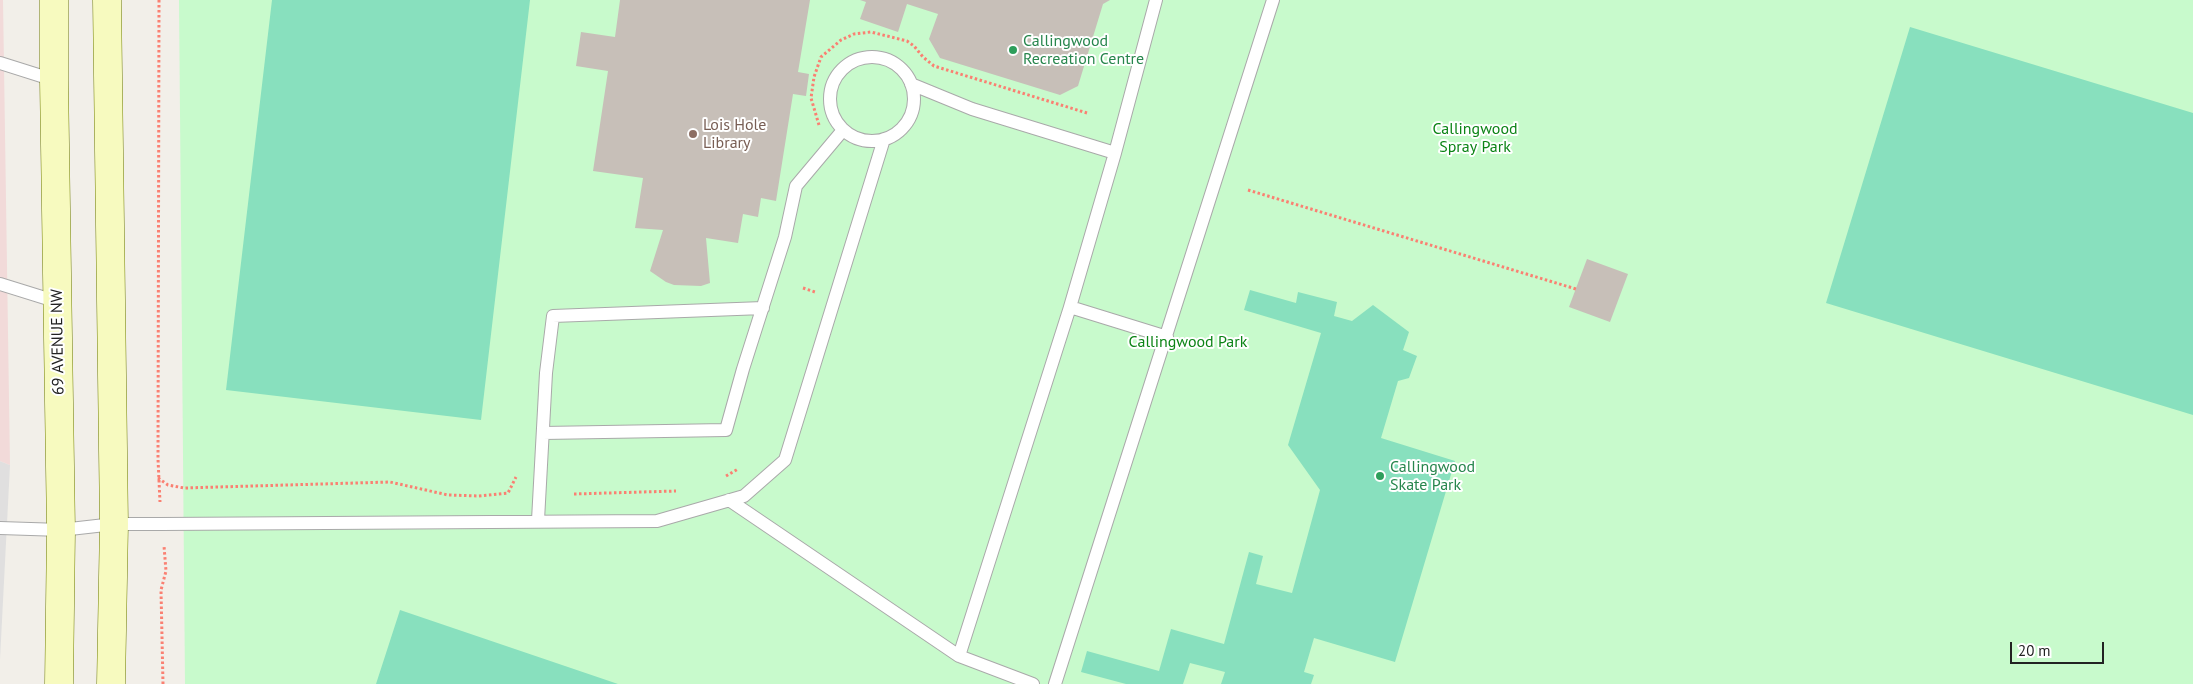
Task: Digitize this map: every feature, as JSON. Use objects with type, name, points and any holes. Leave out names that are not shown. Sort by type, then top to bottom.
[{"type":"main road","name":"69 AVENUE NW","points":[[54,0],[61,530],[59,684]]},
{"type":"main road","points":[[107,0],[114,524],[111,684]]},
{"type":"lane","points":[[959,656],[1070,307],[1115,153],[1156,0]]},
{"type":"lane","points":[[1055,684],[1274,0]]},
{"type":"lane","points":[[869,57],[882,58],[899,68],[911,84],[914,97],[910,116],[897,133],[884,140],[870,141],[855,138],[843,130],[832,112],[830,91],[835,77],[845,66],[856,60],[869,57]]},
{"type":"lane","points":[[0,62],[54,80]]},
{"type":"lane","points":[[911,84],[972,109],[1115,153]]},
{"type":"lane","points":[[543,433],[726,430],[785,237],[796,186],[843,130]]},
{"type":"lane","points":[[0,528],[61,530],[114,524],[538,520],[657,521],[744,496],[785,460],[884,140]]},
{"type":"lane","points":[[0,284],[58,302]]},
{"type":"lane","points":[[1070,307],[1167,336]]},
{"type":"lane","points":[[538,520],[546,373],[552,316],[762,308]]},
{"type":"lane","points":[[729,500],[959,656],[1033,684]]},
{"type":"path","points":[[158,0],[158,478],[168,485],[184,488],[390,482],[448,494],[478,496],[508,493],[517,474]]},
{"type":"path","points":[[1248,190],[1576,289]]},
{"type":"path","points":[[163,684],[161,590],[166,571]]},
{"type":"shaded area","points":[[0,0],[3,0],[10,465],[0,461]]},
{"type":"shaded area","points":[[0,461],[10,465],[0,659]]},
{"type":"green space","name":"Callingwood Park","points":[[179,0],[2193,0],[2193,684],[185,684]]},
{"type":"green space","points":[[272,0],[530,0],[481,420],[226,390]]},
{"type":"green space","points":[[1910,27],[2193,113],[2193,415],[1826,303]]},
{"type":"green space","name":"Callingwood Skate Park","points":[[1250,290],[1296,303],[1298,292],[1337,302],[1334,316],[1352,321],[1373,305],[1409,332],[1403,350],[1417,356],[1409,378],[1398,381],[1381,438],[1455,461],[1395,662],[1314,638],[1304,672],[1314,675],[1311,684],[1221,684],[1225,672],[1190,663],[1183,684],[1126,684],[1081,672],[1087,651],[1159,671],[1171,629],[1224,644],[1249,552],[1263,556],[1256,584],[1292,593],[1320,490],[1288,445],[1321,333],[1244,310]]},
{"type":"green space","points":[[400,610],[618,684],[376,684]]},
{"type":"building","name":"Lois Hole Library","points":[[620,0],[810,0],[798,72],[809,74],[806,96],[793,94],[776,201],[761,198],[758,217],[743,214],[738,243],[706,238],[710,283],[701,286],[674,285],[650,271],[663,230],[635,228],[643,178],[593,171],[608,71],[576,66],[581,32],[615,37]]},
{"type":"building","name":"Callingwood Recreation Centre","points":[[860,0],[1110,0],[1103,4],[1078,86],[1060,95],[940,58],[929,39],[938,14],[907,4],[898,32],[860,19],[866,2]]},
{"type":"building","points":[[1587,259],[1628,274],[1610,322],[1569,307]]},
{"type":"place","name":"Callingwood Recreation Centre","points":[[1013,50]]},
{"type":"place","name":"Lois Hole Library","points":[[693,134]]},
{"type":"place","name":"Callingwood Skate Park","points":[[1380,476]]},
{"type":"park label","name":"Callingwood Spray Park","points":[[1475,138]]}]
